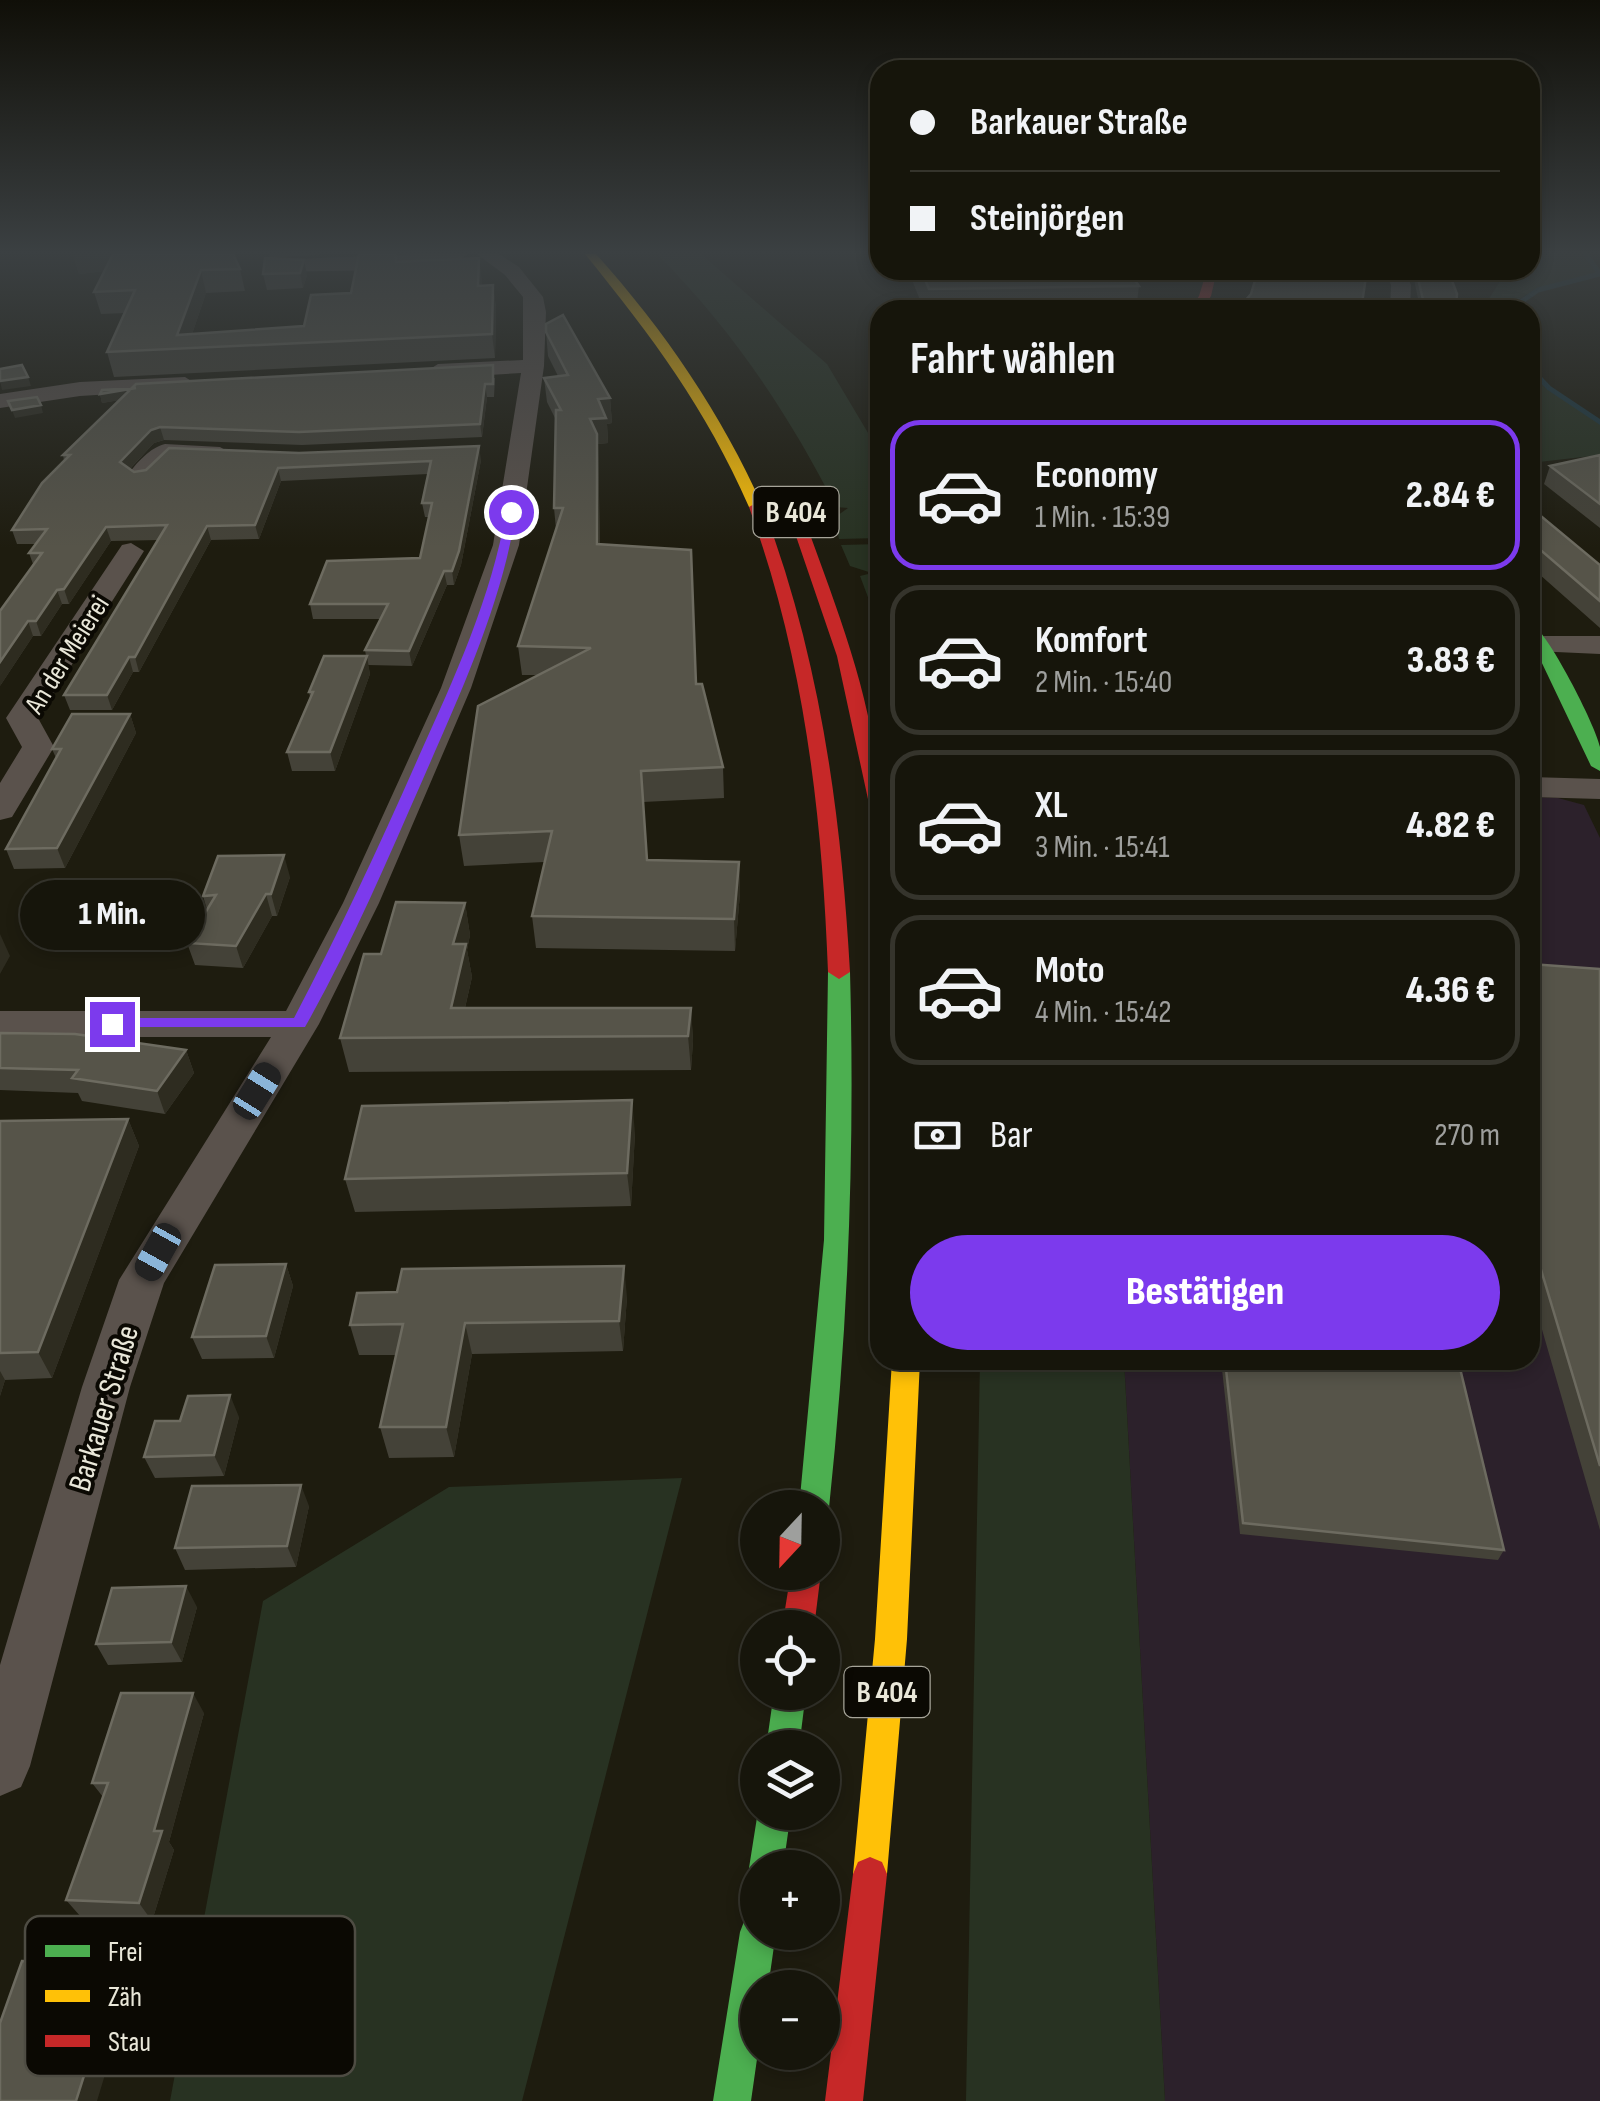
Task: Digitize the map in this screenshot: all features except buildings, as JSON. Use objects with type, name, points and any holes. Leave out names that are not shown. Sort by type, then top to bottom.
[{"type":"main road","name":"B 404","points":[[670,352],[720,431],[762,523],[784,588],[819,735],[834,868],[842,1135],[836,1298],[816,1490]]},
{"type":"main road","name":"B 404","points":[[785,485],[844,643],[870,746]]},
{"type":"main road","points":[[1540,642],[1600,766]]},
{"type":"main road","name":"B 404","points":[[844,2101],[883,1741],[901,1512],[906,1370]]},
{"type":"main road","points":[[732,2101],[755,1950]]},
{"type":"street","name":"Barkauer Straße","points":[[0,1766],[106,1387],[142,1280],[299,1024],[361,902],[456,688],[506,545],[511,447],[533,352]]},
{"type":"street","points":[[414,372],[532,366]]},
{"type":"street","points":[[0,401],[80,389],[216,382]]},
{"type":"street","points":[[140,476],[165,450],[240,456]]},
{"type":"street","name":"An der Meierei","points":[[0,810],[38,747],[22,718],[131,551]]},
{"type":"street","points":[[1540,636],[1600,645]]},
{"type":"street","points":[[1540,787],[1600,789]]},
{"type":"street","points":[[0,1024],[299,1024]]},
{"type":"shaded area","points":[[1540,797],[1584,805],[1600,838],[1600,2101],[1165,2101],[1125,1370],[1540,1370]]},
{"type":"green space","points":[[741,352],[813,352],[827,364],[870,436],[870,538],[839,539],[834,518],[848,508],[836,507]]},
{"type":"green space","points":[[1540,379],[1600,422],[1600,455],[1540,462]]},
{"type":"green space","points":[[870,544],[870,572],[850,566],[841,545]]},
{"type":"green space","points":[[870,574],[870,602],[860,576]]},
{"type":"green space","points":[[980,1370],[1125,1370],[1165,2101],[966,2101]]},
{"type":"green space","points":[[682,1478],[522,2101],[170,2101],[175,2076],[355,2076],[355,1916],[204,1916],[263,1601],[449,1487]]},
{"type":"waterway","points":[[1540,379],[1600,422]]},
{"type":"traffic: fast","points":[[1540,640],[1600,766]]},
{"type":"traffic: fast","points":[[816,1490],[837,1240],[839,972]]},
{"type":"traffic: fast","points":[[785,1730],[787,1710]]},
{"type":"traffic: fast","points":[[769,1850],[771,1830]]},
{"type":"traffic: fast","points":[[732,2101],[755,1950]]},
{"type":"traffic: slow","points":[[670,352],[723,438],[756,507]]},
{"type":"traffic: slow","points":[[870,1874],[891,1639],[905,1370]]},
{"type":"traffic: jam","points":[[792,504],[845,656],[870,768]]},
{"type":"traffic: jam","points":[[756,507],[793,619],[818,735],[832,854],[839,972]]},
{"type":"traffic: jam","points":[[801,1610],[803,1590]]},
{"type":"traffic: jam","points":[[844,2101],[870,1874]]},
{"type":"route","points":[[112,1024],[299,1024],[361,902],[456,688],[506,545],[511,512]]}]
